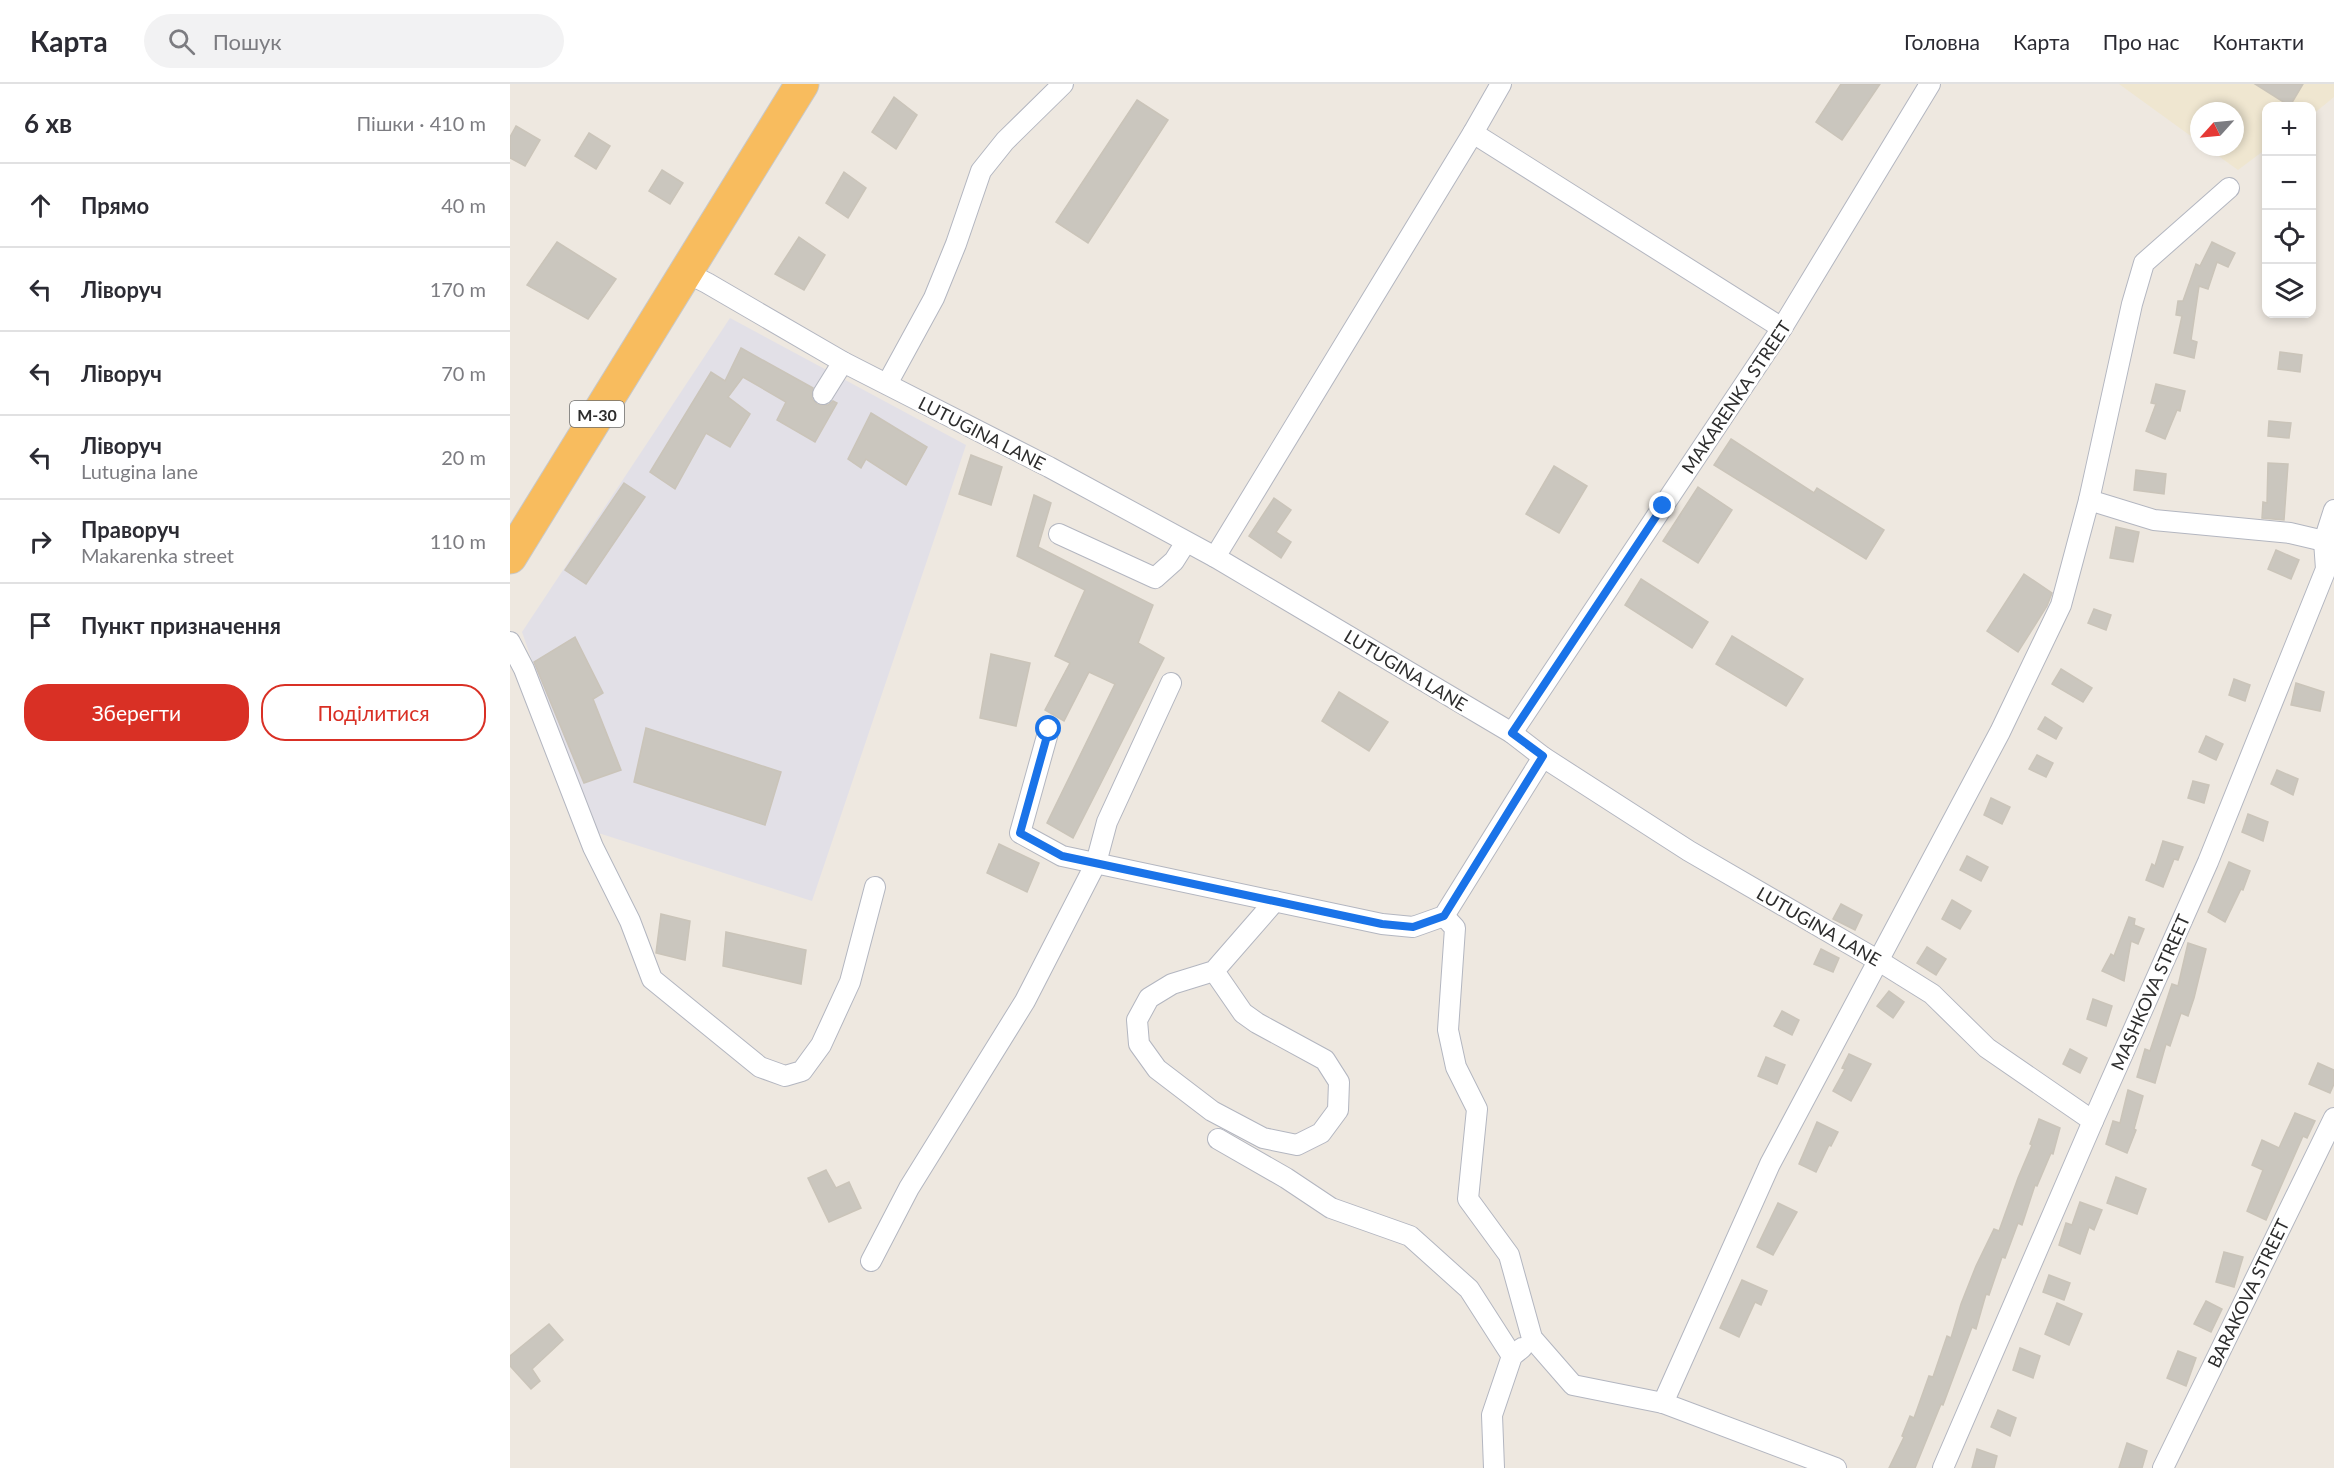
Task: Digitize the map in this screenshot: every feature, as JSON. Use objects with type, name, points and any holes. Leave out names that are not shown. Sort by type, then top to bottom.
[{"type":"highway","name":"М-30","points":[[510,557],[802,84]]},
{"type":"street","points":[[887,384],[934,298],[956,244],[981,171],[1005,141],[1064,84]]},
{"type":"street","points":[[1215,557],[1501,84]]},
{"type":"street","name":"MAKARENKA STREET","points":[[1512,733],[1782,328],[1930,84]]},
{"type":"street","points":[[1473,133],[1782,328]]},
{"type":"street","points":[[1663,1403],[1770,1164],[2000,732],[2061,605],[2089,500],[2132,304],[2144,263],[2229,188]]},
{"type":"street","name":"LUTUGINA LANE","points":[[685,272],[843,362],[1049,467],[1215,557],[1512,733],[1543,756],[1689,851],[1932,994],[1987,1048],[2093,1121]]},
{"type":"street","points":[[822,394],[843,362]]},
{"type":"street","points":[[2089,500],[2154,520],[2290,533],[2324,541]]},
{"type":"street","name":"MASHKOVA STREET","points":[[1943,1468],[2208,862],[2326,569],[2324,541],[2334,510]]},
{"type":"street","points":[[1059,534],[1155,578],[1174,561],[1186,542]]},
{"type":"street","points":[[510,642],[524,669],[593,847],[630,921],[652,979],[760,1067],[785,1076],[801,1071],[821,1045],[850,982],[875,886]]},
{"type":"street","points":[[871,1261],[909,1188],[1025,1001],[1096,863],[1107,822],[1170,683]]},
{"type":"street","points":[[1049,729],[1020,833],[1062,856],[1382,924],[1413,927],[1444,916],[1543,756]]},
{"type":"street","points":[[1214,971],[1244,1013],[1257,1023],[1325,1060],[1339,1082],[1338,1110],[1322,1133],[1297,1145],[1263,1138],[1212,1111],[1193,1097],[1157,1069],[1139,1044],[1137,1020],[1149,998],[1172,984],[1214,971],[1275,901]]},
{"type":"street","points":[[1444,916],[1455,928],[1448,1030],[1456,1066],[1477,1109],[1468,1199],[1509,1255],[1532,1338],[1574,1385],[1663,1403],[1836,1468]]},
{"type":"street","name":"BARAKOVA STREET","points":[[2163,1468],[2334,1118]]},
{"type":"street","points":[[1218,1139],[1286,1178],[1330,1208],[1410,1236],[1469,1289],[1512,1356]]},
{"type":"street","points":[[1494,1468],[1492,1415],[1512,1356],[1532,1338]]},
{"type":"shaded area","points":[[2119,84],[2334,84],[2334,97],[2316,112],[2316,102],[2262,102],[2262,152],[2238,170],[2219,156],[2244,156],[2244,102],[2190,102],[2190,135]]},
{"type":"shaded area","points":[[730,318],[966,445],[812,901],[592,831],[522,632]]},
{"type":"building","points":[[1841,84],[1880,84],[1842,140],[1816,122]]},
{"type":"building","points":[[2255,84],[2303,84],[2292,102],[2284,102]]},
{"type":"building","points":[[894,97],[917,115],[896,149],[872,132]]},
{"type":"building","points":[[1137,100],[1168,120],[1088,243],[1056,222]]},
{"type":"building","points":[[516,126],[540,140],[525,166],[510,158],[510,137]]},
{"type":"building","points":[[589,133],[610,146],[596,169],[575,156]]},
{"type":"building","points":[[662,170],[683,183],[670,204],[649,191]]},
{"type":"building","points":[[844,172],[866,188],[848,218],[826,203]]},
{"type":"building","points":[[799,237],[825,255],[804,290],[775,274]]},
{"type":"building","points":[[557,242],[616,279],[588,319],[527,285]]},
{"type":"building","points":[[2212,242],[2235,253],[2228,267],[2217,262],[2208,289],[2199,286],[2191,340],[2197,342],[2194,358],[2174,353],[2182,316],[2176,315],[2178,301],[2183,301],[2196,264],[2200,266]]},
{"type":"building","points":[[741,348],[813,388],[812,399],[817,404],[828,405],[833,401],[837,403],[815,442],[777,420],[786,402],[743,377],[728,397],[750,414],[730,447],[706,433],[675,489],[650,472],[711,372],[725,381]]},
{"type":"building","points":[[2280,352],[2302,355],[2300,372],[2278,369]]},
{"type":"building","points":[[2156,384],[2185,391],[2180,411],[2177,410],[2165,439],[2146,431],[2156,404],[2151,403]]},
{"type":"building","points":[[871,413],[927,447],[906,485],[866,459],[861,468],[848,459]]},
{"type":"building","points":[[2269,421],[2291,423],[2289,438],[2268,436]]},
{"type":"building","points":[[1731,439],[1814,493],[1817,488],[1884,530],[1866,559],[1714,465]]},
{"type":"building","points":[[971,455],[1002,467],[991,505],[959,494]]},
{"type":"building","points":[[2268,463],[2288,464],[2284,520],[2262,518],[2263,502],[2267,503]]},
{"type":"building","points":[[1554,466],[1587,486],[1559,533],[1526,514]]},
{"type":"building","points":[[2136,470],[2166,474],[2164,494],[2134,490]]},
{"type":"building","points":[[624,483],[645,497],[586,584],[565,570]]},
{"type":"building","points":[[1698,487],[1732,510],[1698,563],[1663,541]]},
{"type":"building","points":[[1034,495],[1051,503],[1038,547],[1153,605],[1138,643],[1164,658],[1073,838],[1047,823],[1115,684],[1089,672],[1064,721],[1045,710],[1070,663],[1055,656],[1085,590],[1017,556]]},
{"type":"building","points":[[1274,498],[1291,510],[1276,532],[1291,542],[1281,558],[1249,536]]},
{"type":"building","points":[[2116,527],[2139,532],[2133,562],[2110,558]]},
{"type":"building","points":[[2276,550],[2299,560],[2291,579],[2268,569]]},
{"type":"building","points":[[2024,574],[2052,593],[2047,606],[2018,652],[1987,631]]},
{"type":"building","points":[[1641,579],[1708,622],[1692,648],[1625,605]]},
{"type":"building","points":[[2094,609],[2111,615],[2106,630],[2088,623]]},
{"type":"building","points":[[1732,636],[1803,679],[1786,706],[1716,664]]},
{"type":"building","points":[[575,637],[603,693],[593,699],[621,770],[584,783],[534,662]]},
{"type":"building","points":[[991,654],[1030,663],[1016,726],[980,718]]},
{"type":"building","points":[[2061,669],[2092,688],[2083,702],[2052,684]]},
{"type":"building","points":[[2234,679],[2250,685],[2245,701],[2229,695]]},
{"type":"building","points":[[2296,683],[2324,692],[2320,711],[2291,705]]},
{"type":"building","points":[[1339,692],[1388,722],[1369,751],[1322,721]]},
{"type":"building","points":[[2045,717],[2062,728],[2056,739],[2038,729]]},
{"type":"building","points":[[646,728],[781,772],[765,825],[634,782]]},
{"type":"building","points":[[2206,736],[2223,744],[2216,760],[2199,752]]},
{"type":"building","points":[[2037,755],[2053,763],[2046,777],[2029,769]]},
{"type":"building","points":[[2277,770],[2298,779],[2293,795],[2271,784]]},
{"type":"building","points":[[2193,781],[2209,785],[2204,803],[2188,798]]},
{"type":"building","points":[[1991,798],[2010,807],[2002,824],[1984,815]]},
{"type":"building","points":[[2248,814],[2268,822],[2263,841],[2242,832]]},
{"type":"building","points":[[2163,841],[2183,847],[2178,860],[2174,859],[2163,887],[2146,880],[2152,864],[2155,866]]},
{"type":"building","points":[[999,844],[1039,863],[1027,892],[987,873]]},
{"type":"building","points":[[1967,856],[1988,867],[1981,881],[1960,870]]},
{"type":"building","points":[[2229,862],[2250,871],[2243,890],[2241,889],[2225,922],[2208,912]]},
{"type":"building","points":[[1952,900],[1971,911],[1960,929],[1942,919]]},
{"type":"building","points":[[1841,904],[1862,915],[1855,930],[1833,919]]},
{"type":"building","points":[[661,914],[690,921],[685,960],[656,953]]},
{"type":"building","points":[[2129,917],[2135,919],[2134,925],[2144,929],[2138,944],[2131,941],[2124,981],[2102,971],[2111,954],[2114,956]]},
{"type":"building","points":[[726,932],[806,950],[801,984],[723,966]]},
{"type":"building","points":[[2188,943],[2206,949],[2188,1016],[2181,1013],[2170,1046],[2166,1044],[2155,1083],[2137,1077],[2145,1049],[2150,1051],[2172,984],[2178,986]]},
{"type":"building","points":[[1927,947],[1946,959],[1936,975],[1917,963]]},
{"type":"building","points":[[1821,949],[1839,958],[1833,972],[1814,964]]},
{"type":"building","points":[[1889,991],[1904,1002],[1893,1018],[1877,1006]]},
{"type":"building","points":[[2093,999],[2112,1006],[2106,1026],[2087,1019]]},
{"type":"building","points":[[1782,1011],[1799,1020],[1792,1035],[1774,1026]]},
{"type":"building","points":[[2070,1049],[2087,1058],[2080,1073],[2063,1064]]},
{"type":"building","points":[[1849,1054],[1871,1064],[1851,1101],[1833,1091],[1845,1069],[1842,1068]]},
{"type":"building","points":[[1766,1057],[1785,1065],[1777,1084],[1758,1076]]},
{"type":"building","points":[[2318,1063],[2334,1070],[2334,1084],[2330,1093],[2309,1084]]},
{"type":"building","points":[[2128,1090],[2143,1096],[2134,1129],[2136,1130],[2127,1153],[2106,1144],[2113,1121],[2120,1123]]},
{"type":"building","points":[[2295,1113],[2315,1121],[2307,1138],[2303,1136],[2266,1220],[2247,1211],[2263,1170],[2252,1165],[2262,1140],[2279,1148]]},
{"type":"building","points":[[2039,1119],[2060,1128],[2053,1154],[2051,1153],[2037,1186],[2035,1185],[2022,1225],[2018,1223],[2005,1258],[2002,1257],[1989,1295],[1986,1294],[1976,1329],[1972,1327],[1943,1405],[1941,1404],[1915,1468],[1889,1468],[1904,1437],[1902,1436],[1910,1416],[1914,1418],[1929,1376],[1933,1377],[1947,1336],[1951,1338],[1976,1266],[1994,1229],[1999,1231],[2032,1145],[2030,1144]]},
{"type":"building","points":[[1817,1122],[1838,1132],[1816,1172],[1799,1164]]},
{"type":"building","points":[[826,1170],[836,1188],[849,1182],[861,1208],[829,1222],[808,1178]]},
{"type":"building","points":[[2116,1177],[2146,1189],[2137,1214],[2107,1203]]},
{"type":"building","points":[[2080,1202],[2102,1210],[2094,1230],[2089,1227],[2080,1254],[2059,1245],[2066,1223],[2072,1225]]},
{"type":"building","points":[[1778,1203],[1797,1212],[1773,1255],[1757,1247]]},
{"type":"building","points":[[2224,1252],[2243,1257],[2234,1287],[2216,1282]]},
{"type":"building","points":[[2049,1275],[2070,1283],[2064,1300],[2043,1292]]},
{"type":"building","points":[[1742,1280],[1767,1291],[1761,1305],[1755,1302],[1739,1337],[1720,1328]]},
{"type":"building","points":[[2206,1301],[2222,1309],[2211,1332],[2194,1324]]},
{"type":"building","points":[[2057,1303],[2082,1314],[2069,1345],[2045,1334]]},
{"type":"building","points":[[549,1324],[563,1340],[532,1369],[540,1381],[531,1389],[510,1366],[510,1356]]},
{"type":"building","points":[[2020,1348],[2040,1356],[2033,1378],[2013,1370]]},
{"type":"building","points":[[2178,1351],[2196,1358],[2186,1386],[2167,1378]]},
{"type":"building","points":[[1998,1410],[2016,1418],[2010,1436],[1991,1427]]},
{"type":"building","points":[[2127,1443],[2147,1451],[2142,1468],[2119,1468]]},
{"type":"building","points":[[1977,1449],[1997,1456],[1994,1468],[1972,1468]]},
{"type":"route","points":[[1049,729],[1020,833],[1062,856],[1382,924],[1413,927],[1444,916],[1543,756],[1512,733],[1663,506]]}]
